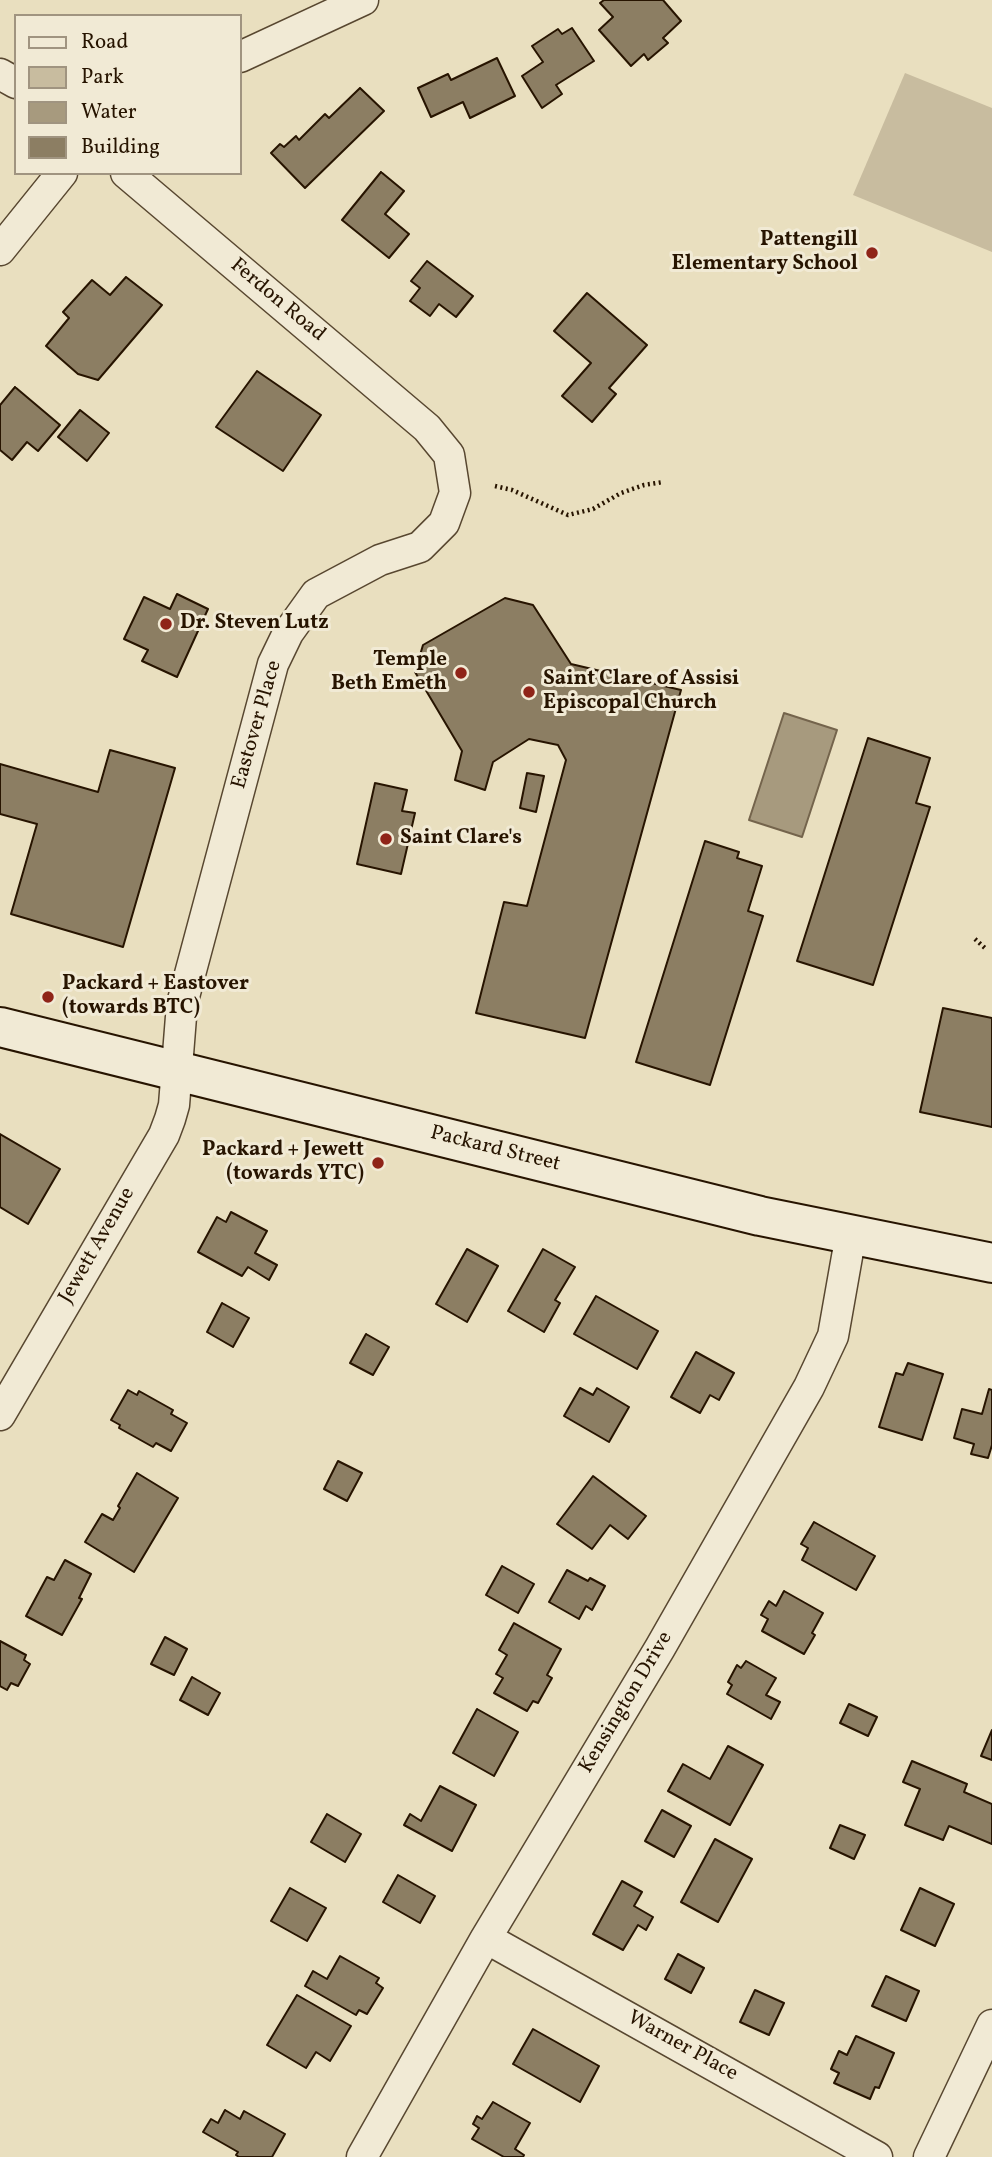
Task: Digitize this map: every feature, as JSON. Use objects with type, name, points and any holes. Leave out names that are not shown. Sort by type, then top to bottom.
[{"type":"main road","name":"Packard Street","points":[[0,1027],[760,1216],[992,1263]]},
{"type":"street","points":[[242,56],[363,0]]},
{"type":"street","points":[[0,250],[60,175]]},
{"type":"street","name":"Ferdon Road","points":[[128,175],[428,428]]},
{"type":"street","name":"Eastover Place","points":[[176,1070],[182,1004],[273,664],[288,633],[316,594],[380,560],[420,547],[444,523],[455,493],[449,455],[428,428]]},
{"type":"street","name":"Jewett Avenue","points":[[0,1415],[164,1135],[174,1105],[176,1070]]},
{"type":"street","name":"Kensington Drive","points":[[362,2157],[486,1938],[660,1648],[822,1362],[833,1336],[851,1234]]},
{"type":"street","name":"Warner Place","points":[[486,1938],[877,2157]]},
{"type":"street","points":[[929,2157],[992,2025]]},
{"type":"path","points":[[495,486],[512,490],[568,515],[593,509],[621,493],[644,485],[663,482]]},
{"type":"path","points":[[975,939],[986,949]]},
{"type":"green space","points":[[905,73],[992,108],[992,252],[853,195]]},
{"type":"water","points":[[784,713],[837,730],[802,837],[749,820]]},
{"type":"building","points":[[604,0],[663,0],[681,21],[663,38],[668,43],[648,60],[644,54],[631,66],[599,30],[613,17],[600,3]]},
{"type":"building","points":[[572,28],[594,61],[556,85],[562,94],[542,108],[522,76],[543,62],[532,46],[558,29],[562,34]]},
{"type":"building","points":[[497,58],[515,96],[470,118],[463,102],[431,117],[418,88],[448,74],[451,80]]},
{"type":"building","points":[[360,88],[384,111],[305,188],[271,153],[280,144],[284,147],[296,136],[299,140],[325,114],[329,118]]},
{"type":"building","points":[[381,172],[404,191],[385,214],[409,234],[389,258],[342,220]]},
{"type":"building","points":[[427,261],[473,296],[456,317],[439,304],[430,316],[410,301],[420,288],[411,281]]},
{"type":"building","points":[[126,277],[162,305],[98,380],[78,374],[46,346],[69,318],[63,312],[92,280],[110,295]]},
{"type":"building","points":[[587,293],[647,345],[609,388],[616,394],[592,422],[562,396],[591,363],[554,331]]},
{"type":"building","points":[[257,371],[321,415],[283,471],[216,427]]},
{"type":"building","points":[[15,387],[60,425],[38,451],[27,442],[12,460],[0,450],[0,405]]},
{"type":"building","points":[[80,410],[109,433],[87,461],[58,437]]},
{"type":"building","name":"Dr. Steven Lutz","points":[[177,594],[208,609],[177,677],[142,661],[148,650],[124,639],[144,597],[170,609]]},
{"type":"building","points":[[505,598],[533,605],[571,664],[681,690],[585,1038],[476,1013],[504,902],[527,906],[566,760],[558,745],[529,739],[493,762],[485,790],[455,780],[462,751],[415,672],[423,645]]},
{"type":"building","points":[[868,738],[930,758],[916,803],[930,807],[873,985],[797,961]]},
{"type":"building","points":[[110,750],[175,768],[123,947],[11,914],[37,824],[0,814],[0,764],[98,792]]},
{"type":"building","name":"Saint Clare's","points":[[527,773],[544,776],[536,812],[520,808]]},
{"type":"building","name":"Saint Clare's","points":[[375,783],[407,790],[402,811],[415,813],[401,874],[357,864]]},
{"type":"building","points":[[705,841],[739,852],[737,858],[762,866],[748,911],[763,916],[710,1085],[636,1062]]},
{"type":"building","points":[[943,1008],[992,1018],[992,1127],[920,1112]]},
{"type":"building","points":[[0,1134],[60,1169],[28,1224],[0,1207]]},
{"type":"building","points":[[231,1212],[267,1231],[255,1253],[277,1265],[269,1280],[248,1267],[242,1276],[198,1252],[217,1217],[226,1222]]},
{"type":"building","points":[[467,1249],[498,1266],[467,1322],[436,1304]]},
{"type":"building","points":[[543,1249],[575,1267],[555,1300],[560,1303],[544,1332],[508,1311]]},
{"type":"building","points":[[596,1296],[658,1331],[637,1369],[574,1334]]},
{"type":"building","points":[[222,1303],[249,1318],[233,1347],[207,1332]]},
{"type":"building","points":[[366,1334],[389,1347],[373,1375],[350,1363]]},
{"type":"building","points":[[696,1352],[734,1373],[719,1400],[710,1395],[700,1413],[671,1397]]},
{"type":"building","points":[[908,1363],[943,1374],[922,1440],[879,1427],[896,1373],[903,1375]]},
{"type":"building","points":[[580,1388],[593,1395],[597,1388],[629,1407],[609,1442],[564,1416]]},
{"type":"building","points":[[989,1389],[992,1390],[992,1445],[988,1458],[971,1454],[974,1444],[954,1438],[962,1409],[982,1414]]},
{"type":"building","points":[[128,1390],[137,1395],[139,1391],[173,1410],[171,1414],[187,1423],[171,1451],[156,1443],[153,1447],[119,1428],[120,1425],[111,1420]]},
{"type":"building","points":[[338,1461],[362,1473],[347,1501],[324,1489]]},
{"type":"building","points":[[137,1473],[178,1498],[134,1572],[85,1542],[102,1514],[113,1520]]},
{"type":"building","points":[[593,1476],[646,1516],[628,1539],[610,1525],[592,1549],[557,1524]]},
{"type":"building","points":[[814,1522],[875,1556],[856,1590],[802,1560],[808,1548],[801,1544]]},
{"type":"building","points":[[65,1560],[91,1574],[79,1598],[82,1599],[62,1635],[26,1616],[47,1577],[54,1580]]},
{"type":"building","points":[[502,1566],[534,1584],[518,1613],[486,1595]]},
{"type":"building","points":[[567,1570],[605,1586],[592,1610],[586,1606],[579,1619],[549,1602]]},
{"type":"building","points":[[784,1591],[823,1613],[804,1654],[762,1631],[768,1619],[761,1615],[769,1601],[776,1606]]},
{"type":"building","points":[[514,1623],[561,1649],[547,1675],[552,1678],[538,1703],[533,1701],[527,1711],[494,1693],[503,1678],[496,1674],[507,1655],[499,1650]]},
{"type":"building","points":[[165,1637],[187,1649],[174,1675],[151,1664]]},
{"type":"building","points":[[0,1641],[26,1655],[24,1660],[30,1664],[18,1686],[11,1683],[7,1690],[0,1686]]},
{"type":"building","points":[[746,1661],[776,1678],[766,1695],[780,1702],[771,1719],[727,1694],[732,1685],[728,1682],[737,1665],[741,1668]]},
{"type":"building","points":[[192,1677],[220,1693],[208,1715],[180,1700]]},
{"type":"building","points":[[849,1704],[877,1717],[868,1736],[840,1723]]},
{"type":"building","points":[[477,1709],[518,1732],[494,1776],[453,1753]]},
{"type":"building","points":[[992,1730],[992,1760],[981,1756]]},
{"type":"building","points":[[728,1746],[763,1765],[730,1825],[668,1791],[683,1764],[710,1779]]},
{"type":"building","points":[[912,1761],[967,1784],[964,1792],[992,1804],[992,1844],[949,1826],[943,1840],[905,1825],[920,1789],[903,1782]]},
{"type":"building","points":[[440,1786],[476,1805],[452,1851],[404,1825],[410,1814],[421,1821]]},
{"type":"building","points":[[662,1810],[691,1826],[674,1857],[645,1841]]},
{"type":"building","points":[[327,1814],[361,1834],[345,1862],[311,1842]]},
{"type":"building","points":[[840,1825],[865,1835],[854,1859],[830,1848]]},
{"type":"building","points":[[715,1839],[752,1859],[718,1922],[681,1902]]},
{"type":"building","points":[[398,1875],[435,1896],[420,1923],[383,1902]]},
{"type":"building","points":[[622,1881],[642,1892],[634,1906],[653,1917],[646,1930],[638,1925],[623,1950],[593,1934]]},
{"type":"building","points":[[290,1888],[326,1908],[307,1941],[271,1921]]},
{"type":"building","points":[[920,1888],[954,1904],[935,1946],[901,1930]]},
{"type":"building","points":[[678,1954],[704,1968],[691,1993],[665,1979]]},
{"type":"building","points":[[340,1956],[379,1978],[376,1983],[383,1988],[367,2014],[359,2010],[356,2015],[305,1986],[313,1971],[327,1979]]},
{"type":"building","points":[[886,1976],[919,1991],[906,2021],[872,2006]]},
{"type":"building","points":[[755,1990],[784,2003],[769,2035],[740,2022]]},
{"type":"building","points":[[297,1995],[351,2026],[330,2061],[316,2052],[306,2068],[267,2045]]},
{"type":"building","points":[[533,2029],[599,2066],[580,2102],[513,2064]]},
{"type":"building","points":[[856,2036],[894,2053],[879,2088],[875,2087],[870,2099],[834,2083],[839,2073],[831,2069],[839,2051],[847,2055]]},
{"type":"building","points":[[493,2102],[530,2123],[515,2149],[524,2155],[523,2157],[504,2157],[472,2139],[479,2128],[473,2124],[477,2116],[482,2119]]},
{"type":"building","points":[[225,2110],[240,2119],[244,2111],[285,2134],[272,2157],[239,2157],[236,2155],[238,2152],[203,2132],[211,2119],[218,2123]]},
{"type":"place","name":"Pattengill Elementary School","points":[[872,253]]},
{"type":"place","name":"Dr. Steven Lutz","points":[[166,624]]},
{"type":"place","name":"Temple Beth Emeth","points":[[461,673]]},
{"type":"place","name":"Saint Clare of Assisi Episcopal Church","points":[[529,692]]},
{"type":"place","name":"Saint Clare's","points":[[386,839]]},
{"type":"place","name":"Packard + Eastover (towards BTC)","points":[[48,997]]},
{"type":"place","name":"Packard + Jewett (towards YTC)","points":[[378,1163]]}]
